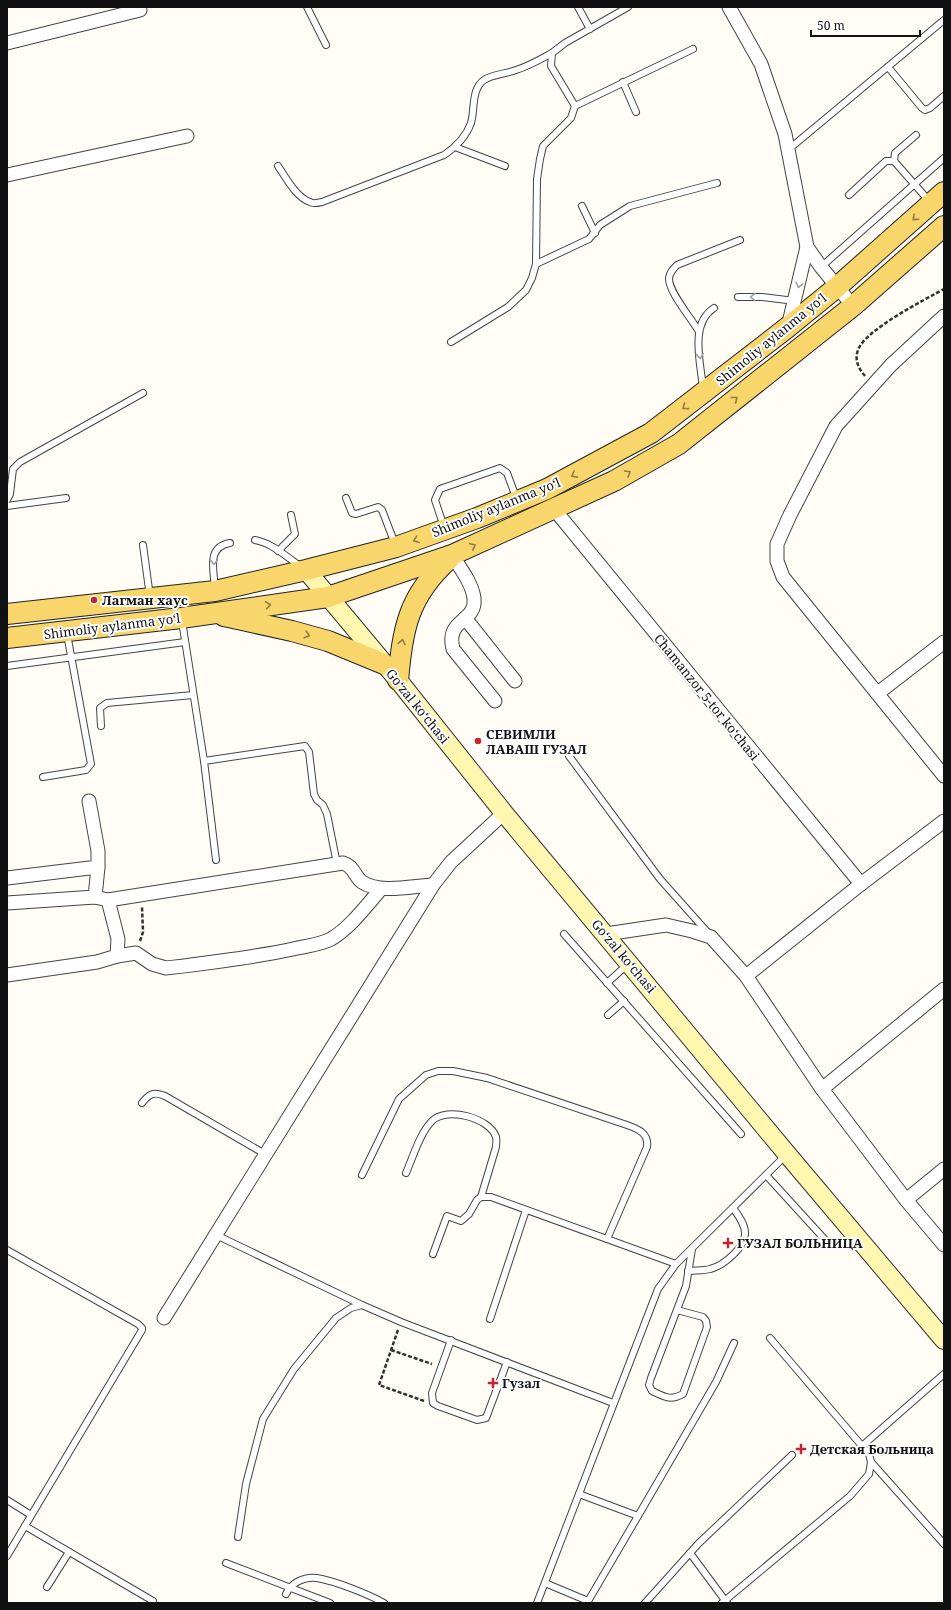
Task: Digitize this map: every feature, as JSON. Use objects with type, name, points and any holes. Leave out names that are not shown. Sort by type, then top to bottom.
[{"type":"main road","name":"Shimoliy aylanma yoʻl","points":[[7,614],[215,591],[306,570],[396,547],[547,489],[651,433],[704,393],[837,287],[938,197]]},
{"type":"main road","name":"Shimoliy aylanma yoʻl","points":[[7,638],[181,618],[328,597],[452,556],[614,481],[679,444],[853,306],[944,226]]},
{"type":"main road","points":[[398,680],[402,643],[412,606],[434,572],[452,556]]},
{"type":"main road","name":"Goʻzal koʻchasi","points":[[306,570],[398,680],[504,813],[606,934],[787,1154],[944,1340]]},
{"type":"main road","points":[[215,613],[328,641],[384,664]]},
{"type":"street","points":[[729,7],[761,64],[785,134],[807,247],[788,327]]},
{"type":"street","points":[[7,43],[140,10]]},
{"type":"street","points":[[7,175],[187,136]]},
{"type":"street","points":[[807,247],[821,267],[853,306]]},
{"type":"street","points":[[944,316],[891,365],[836,426],[790,514],[777,544],[777,561],[782,577],[878,693],[944,776]]},
{"type":"street","name":"Chamanzor 5-tor koʻchasi","points":[[554,509],[861,884]]},
{"type":"street","points":[[452,556],[471,589],[474,598],[471,614],[453,630],[451,640],[453,649],[495,701]]},
{"type":"street","points":[[465,618],[516,681]]},
{"type":"street","points":[[878,693],[944,642]]},
{"type":"street","points":[[90,801],[98,851],[101,898],[118,939],[117,956]]},
{"type":"street","points":[[164,1318],[433,885],[451,862],[504,813]]},
{"type":"street","points":[[746,976],[861,884],[944,821]]},
{"type":"street","points":[[7,903],[101,898],[140,894],[343,863],[349,865],[360,881],[369,886],[381,889],[433,885]]},
{"type":"street","points":[[7,878],[98,867]]},
{"type":"street","points":[[7,975],[97,962],[117,956],[136,953],[152,964],[166,968],[267,954],[319,943],[331,939],[341,931],[359,914],[381,889]]},
{"type":"street","points":[[606,934],[666,925],[711,937],[746,976],[822,1089],[906,1200],[944,1245]]},
{"type":"street","points":[[822,1089],[944,989]]},
{"type":"street","points":[[906,1200],[944,1169]]},
{"type":"lane","points":[[308,7],[326,45]]},
{"type":"lane","points":[[578,7],[590,29]]},
{"type":"lane","points":[[278,166],[303,198],[311,203],[322,202],[444,155],[464,138],[471,123],[475,94],[483,81],[496,75],[517,70],[552,53],[565,43],[628,7]]},
{"type":"lane","points":[[788,150],[944,20]]},
{"type":"lane","points":[[451,342],[512,302],[526,290],[532,278],[536,264],[538,179],[543,146],[571,118],[575,106],[693,49]]},
{"type":"lane","points":[[552,53],[551,66],[575,106]]},
{"type":"lane","points":[[888,67],[925,110],[930,108],[944,96]]},
{"type":"lane","points":[[623,82],[636,112]]},
{"type":"lane","points":[[916,135],[895,153],[894,161],[914,184],[938,197]]},
{"type":"lane","points":[[455,147],[505,166]]},
{"type":"lane","points":[[821,267],[944,158]]},
{"type":"lane","points":[[849,195],[886,161],[894,161]]},
{"type":"lane","points":[[536,264],[589,239],[600,225],[630,206],[717,183]]},
{"type":"lane","points":[[582,206],[594,233]]},
{"type":"lane","points":[[704,393],[698,330],[671,288],[669,280],[671,271],[677,265],[740,240]]},
{"type":"lane","points":[[738,297],[762,297],[795,302]]},
{"type":"lane","points":[[698,330],[709,311],[714,308]]},
{"type":"lane","points":[[7,500],[10,494],[9,478],[13,469],[20,462],[143,393]]},
{"type":"lane","points":[[445,529],[435,500],[440,489],[500,468],[508,474],[517,501]]},
{"type":"lane","points":[[7,506],[66,498]]},
{"type":"lane","points":[[346,498],[352,513],[356,514],[378,507],[382,510],[396,547]]},
{"type":"lane","points":[[278,551],[295,534],[291,515]]},
{"type":"lane","points":[[256,540],[264,542],[306,570]]},
{"type":"lane","points":[[215,591],[213,555],[221,544],[230,543]]},
{"type":"lane","points":[[143,545],[150,598]]},
{"type":"lane","points":[[181,618],[204,761],[216,860]]},
{"type":"lane","points":[[43,777],[86,770],[91,764],[67,631]]},
{"type":"lane","points":[[7,666],[185,642]]},
{"type":"lane","points":[[101,726],[100,708],[107,703],[193,695]]},
{"type":"lane","points":[[204,761],[305,746],[309,752],[314,794],[323,805],[327,814],[337,864]]},
{"type":"lane","points":[[569,756],[660,878],[711,937]]},
{"type":"lane","points":[[564,934],[741,1134]]},
{"type":"lane","points":[[608,983],[630,963]]},
{"type":"lane","points":[[608,1015],[624,1001]]},
{"type":"lane","points":[[362,1175],[399,1098],[413,1085],[426,1075],[438,1071],[453,1071],[487,1078],[627,1125],[640,1130],[646,1136],[648,1141],[647,1147],[607,1240]]},
{"type":"lane","points":[[142,1103],[153,1093],[158,1093],[265,1154]]},
{"type":"lane","points":[[406,1173],[418,1144],[433,1120],[441,1115],[458,1114],[478,1119],[488,1126],[496,1138],[496,1147],[481,1197],[477,1200],[469,1214],[461,1221],[447,1216],[433,1254]]},
{"type":"lane","points":[[537,1603],[658,1289],[676,1264],[787,1154]]},
{"type":"lane","points":[[766,1175],[828,1243]]},
{"type":"lane","points":[[481,1197],[491,1197],[676,1264]]},
{"type":"lane","points":[[688,1270],[711,1269],[727,1261],[741,1245],[746,1233],[743,1223],[733,1208]]},
{"type":"lane","points":[[490,1319],[526,1210]]},
{"type":"lane","points":[[215,1235],[401,1322],[613,1403]]},
{"type":"lane","points":[[677,1310],[703,1317],[706,1321],[707,1327],[683,1394],[675,1398],[667,1398],[652,1391],[649,1384],[686,1286],[692,1249]]},
{"type":"lane","points":[[7,1250],[138,1324],[142,1328],[142,1333],[7,1556]]},
{"type":"lane","points":[[238,1537],[246,1484],[263,1419],[294,1369],[336,1318],[351,1308],[362,1305]]},
{"type":"lane","points":[[770,1338],[869,1454],[871,1462],[944,1544]]},
{"type":"lane","points":[[451,1340],[432,1393],[434,1403],[438,1406],[477,1420],[486,1418],[507,1362]]},
{"type":"lane","points":[[545,1583],[588,1602],[682,1443],[716,1382],[734,1343]]},
{"type":"lane","points":[[862,1446],[944,1374]]},
{"type":"lane","points":[[644,1603],[690,1553],[792,1455]]},
{"type":"lane","points":[[690,1553],[724,1602],[850,1496],[868,1474],[871,1462]]},
{"type":"lane","points":[[579,1494],[638,1516]]},
{"type":"lane","points":[[7,1500],[31,1515]]},
{"type":"lane","points":[[25,1526],[153,1601]]},
{"type":"lane","points":[[47,1587],[69,1552]]},
{"type":"lane","points":[[226,1563],[330,1603]]},
{"type":"lane","points":[[286,1594],[289,1588],[302,1580],[316,1578],[370,1595],[384,1603]]},
{"type":"path","points":[[877,380],[866,376],[860,369],[857,360],[858,350],[864,340],[898,316],[944,289]]},
{"type":"path","points":[[136,953],[143,932],[144,916],[140,894]]},
{"type":"path","points":[[401,1322],[379,1385],[423,1401],[432,1398]]},
{"type":"path","points":[[391,1350],[441,1367]]},
{"type":"place","name":"Лагман хаус","points":[[94,600]]},
{"type":"place","name":"СЕВИМЛИ ЛАВАШ ГУЗАЛ","points":[[478,741]]},
{"type":"place","name":"ГУЗАЛ БОЛЬНИЦА","points":[[728,1243]]},
{"type":"place","name":"Гузал","points":[[493,1383]]},
{"type":"place","name":"Детская Больница","points":[[801,1449]]}]
